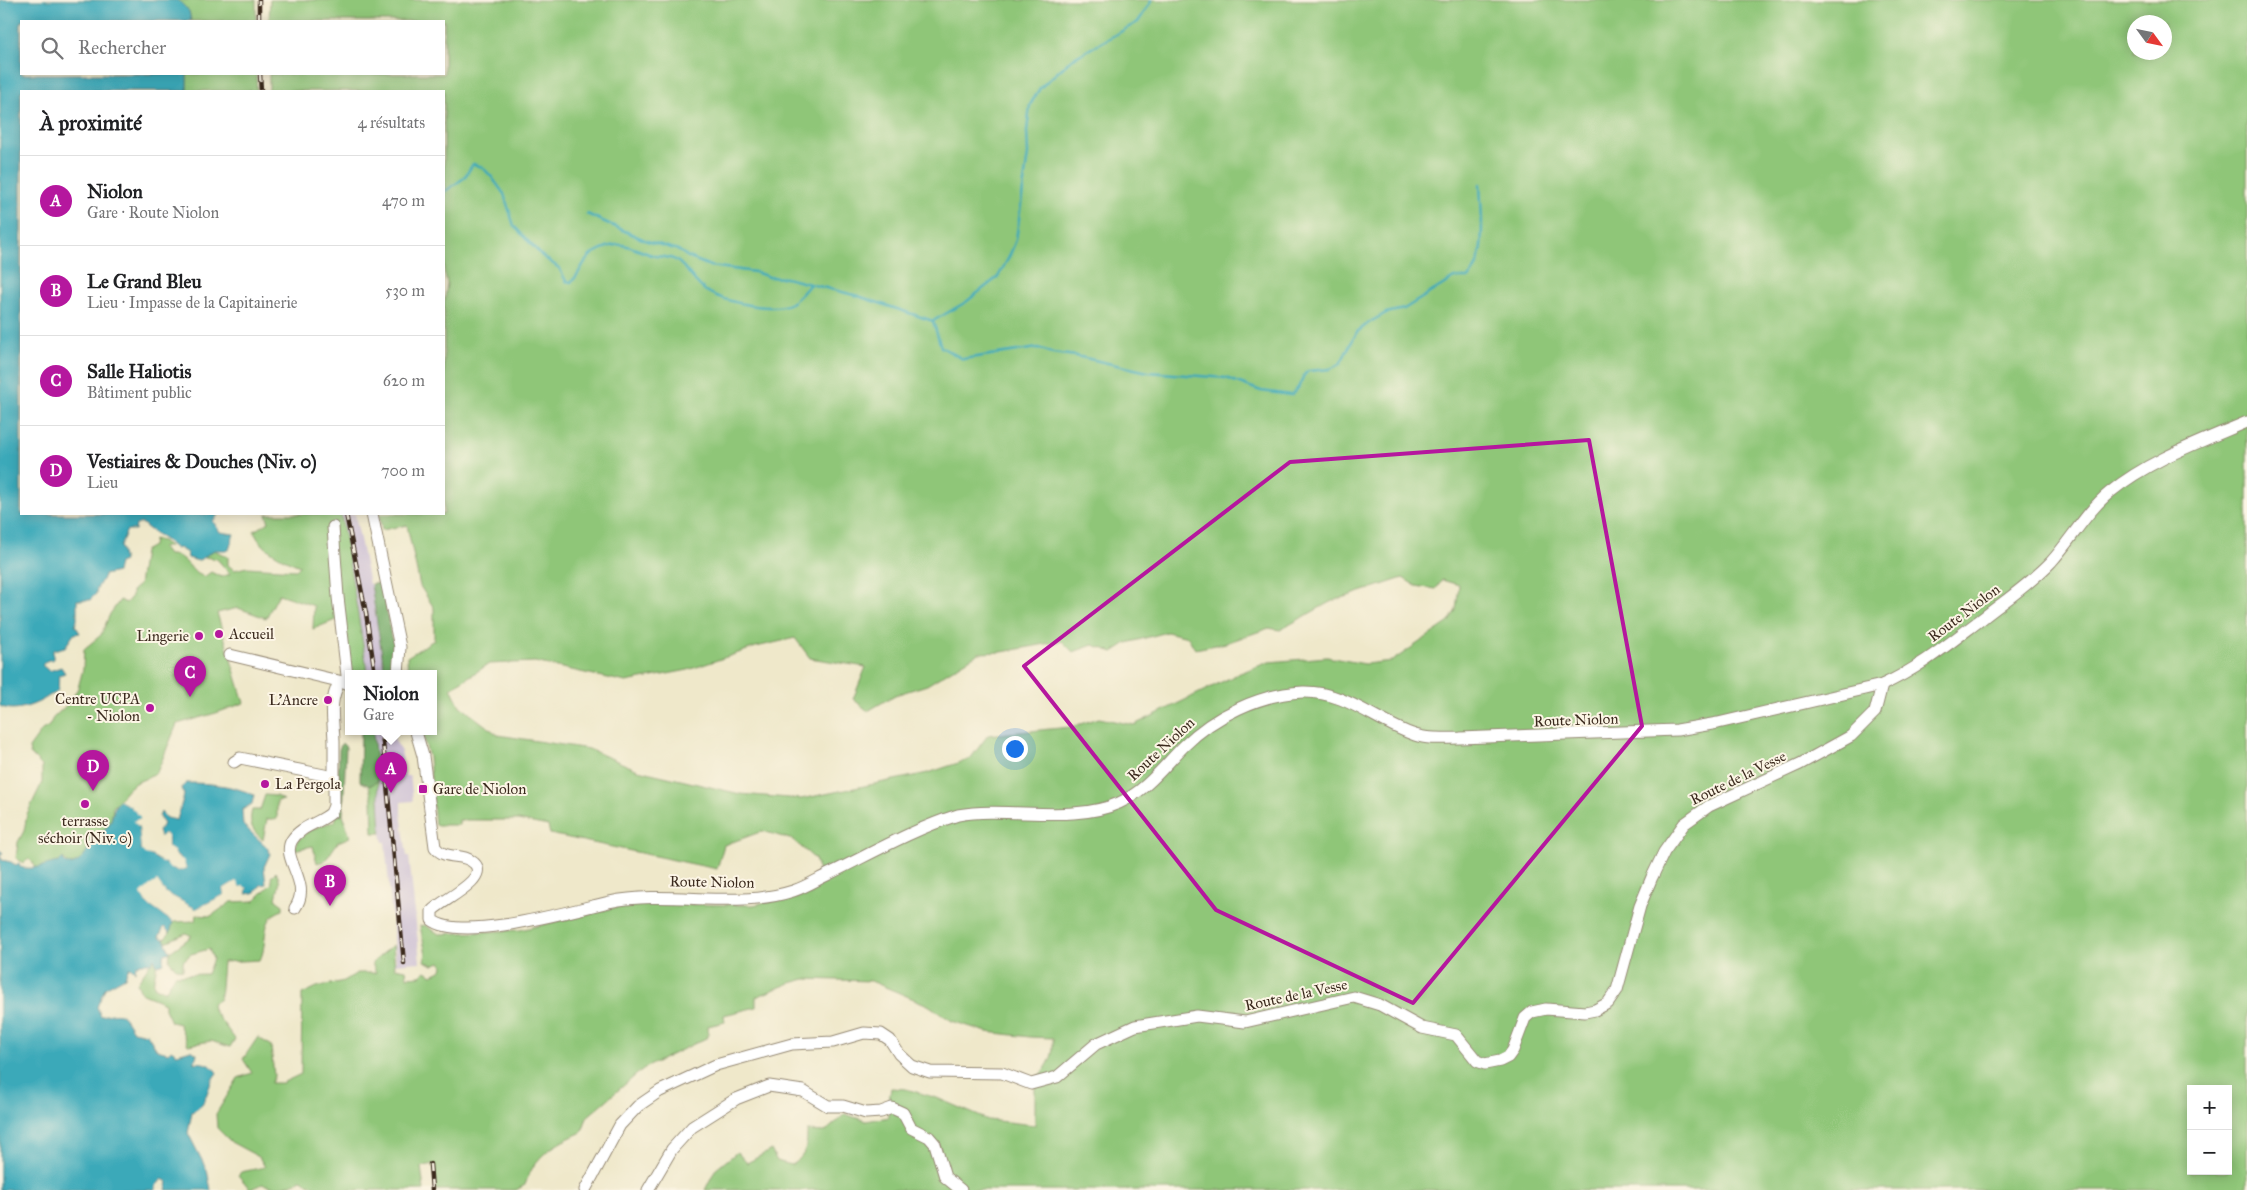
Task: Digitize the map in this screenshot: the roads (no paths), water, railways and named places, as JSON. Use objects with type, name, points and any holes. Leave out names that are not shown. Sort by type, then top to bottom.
[{"type":"street","name":"Route Niolon","points":[[417,735],[423,756],[435,847],[443,855],[470,860],[476,864],[477,869],[468,886],[434,908],[431,913],[432,920],[437,924],[448,927],[484,926],[544,919],[634,898],[668,896],[746,899],[775,896],[796,890],[914,833],[958,815],[981,812],[1077,812],[1110,807],[1146,785],[1197,734],[1219,718],[1261,701],[1287,694],[1302,692],[1329,694],[1344,699],[1414,736],[1460,738],[1626,734],[1677,730],[1718,723],[1882,684],[1898,678],[1928,659],[2042,571],[2090,512],[2116,488],[2174,454],[2247,422]]},
{"type":"street","points":[[372,515],[400,647],[398,670]]},
{"type":"street","points":[[332,527],[345,683]]},
{"type":"street","points":[[230,656],[345,683]]},
{"type":"street","points":[[296,908],[302,889],[290,848],[299,833],[332,813],[334,806],[334,741],[332,707],[334,692],[345,683]]},
{"type":"street","name":"Route de la Vesse","points":[[585,1190],[620,1125],[638,1106],[660,1091],[716,1065],[792,1044],[833,1042],[864,1033],[881,1034],[890,1040],[899,1054],[912,1066],[930,1072],[1002,1073],[1031,1084],[1057,1077],[1096,1044],[1135,1026],[1197,1016],[1245,1022],[1342,999],[1361,998],[1380,1005],[1422,1028],[1456,1035],[1477,1061],[1485,1064],[1500,1061],[1513,1050],[1525,1018],[1532,1012],[1546,1009],[1586,1012],[1595,1010],[1608,1003],[1617,990],[1640,906],[1652,877],[1664,852],[1684,824],[1709,806],[1800,764],[1852,736],[1875,712],[1882,684]]},
{"type":"street","points":[[234,762],[240,758],[334,776]]},
{"type":"street","points":[[1239,1028],[1251,1020]]},
{"type":"street","points":[[648,1190],[672,1149],[692,1127],[736,1099],[769,1086],[776,1086],[803,1091],[828,1106],[843,1106],[866,1113],[881,1112],[892,1108],[903,1113],[911,1128],[929,1137],[935,1144],[945,1177],[961,1190]]},
{"type":"water","points":[[0,0],[178,0],[189,11],[191,20],[20,20],[20,75],[187,75],[187,90],[20,90],[20,515],[218,515],[213,521],[220,532],[234,534],[229,550],[214,550],[198,561],[188,558],[187,553],[179,548],[176,549],[142,523],[136,525],[135,530],[127,530],[120,546],[124,561],[119,563],[117,572],[104,575],[96,594],[90,600],[77,600],[77,620],[75,625],[80,633],[74,634],[65,647],[53,650],[53,660],[48,660],[42,665],[49,671],[61,667],[65,673],[59,675],[57,691],[39,702],[26,707],[12,709],[0,706]]},
{"type":"water","points":[[186,783],[221,785],[254,795],[252,804],[242,810],[243,825],[267,847],[270,854],[264,867],[266,884],[261,885],[254,893],[246,894],[247,888],[240,887],[235,882],[223,889],[224,895],[196,909],[166,893],[157,882],[142,894],[146,903],[173,922],[170,933],[164,927],[159,937],[164,939],[170,952],[165,954],[164,963],[157,965],[154,958],[152,963],[140,963],[136,966],[135,971],[130,967],[125,977],[105,988],[97,1007],[101,1016],[121,1014],[133,1031],[147,1034],[157,1050],[168,1053],[171,1050],[177,1054],[191,1050],[197,1054],[194,1063],[207,1064],[217,1073],[202,1105],[192,1112],[188,1133],[207,1170],[211,1190],[166,1190],[168,1182],[162,1179],[156,1186],[156,1190],[0,1190],[0,855],[2,860],[16,865],[19,863],[20,867],[25,868],[35,868],[59,862],[63,858],[65,863],[74,864],[82,858],[108,826],[119,800],[130,806],[142,818],[134,821],[139,827],[141,850],[178,871],[186,868],[181,859],[168,847],[168,837],[164,833],[160,837],[158,831],[164,824],[159,817],[161,812],[166,818],[177,820],[184,795],[182,788]]},
{"type":"waterway","points":[[933,321],[966,302],[998,277],[1009,257],[1016,240],[1028,154],[1027,131],[1030,105],[1040,88],[1072,59],[1138,22],[1152,0]]},
{"type":"waterway","points":[[445,191],[464,178],[473,164],[482,167],[504,194],[514,226],[542,256],[559,268],[566,281],[571,282],[587,259],[594,253],[604,248],[619,245],[675,260],[706,291],[724,299],[749,305],[783,306],[794,301],[810,284]]},
{"type":"waterway","points":[[587,214],[647,241],[678,250],[688,257],[710,266],[755,272],[769,277],[786,278],[858,296],[933,321],[941,347],[963,359],[1038,348],[1053,353],[1076,356],[1148,372],[1226,378],[1261,391],[1291,395],[1298,388],[1308,371],[1330,369],[1340,364],[1357,332],[1370,322],[1386,313],[1404,309],[1454,278],[1468,278],[1474,270],[1481,247],[1480,184]]},
{"type":"railway","points":[[259,0],[259,20]]},
{"type":"railway","points":[[260,75],[261,90]]},
{"type":"railway","points":[[346,515],[366,613],[374,670]]},
{"type":"railway","points":[[382,735],[404,963]]},
{"type":"railway","points":[[430,1164],[432,1190]]},
{"type":"place","name":"Accueil","points":[[219,634]]},
{"type":"place","name":"Lingerie","points":[[199,636]]},
{"type":"place","name":"Salle Haliotis","points":[[190,697]]},
{"type":"place","name":"L’Ancre","points":[[328,700]]},
{"type":"place","name":"Centre UCPA - Niolon","points":[[150,708]]},
{"type":"place","name":"La Pergola","points":[[265,784]]},
{"type":"place","name":"Gare de Niolon","points":[[423,789]]},
{"type":"place","name":"Vestiaires & Douches (Niv. 0)","points":[[93,791]]},
{"type":"place","name":"Niolon","points":[[391,793]]},
{"type":"place","name":"terrasse séchoir (Niv. 0)","points":[[85,804]]},
{"type":"place","name":"Le Grand Bleu","points":[[330,906]]}]
